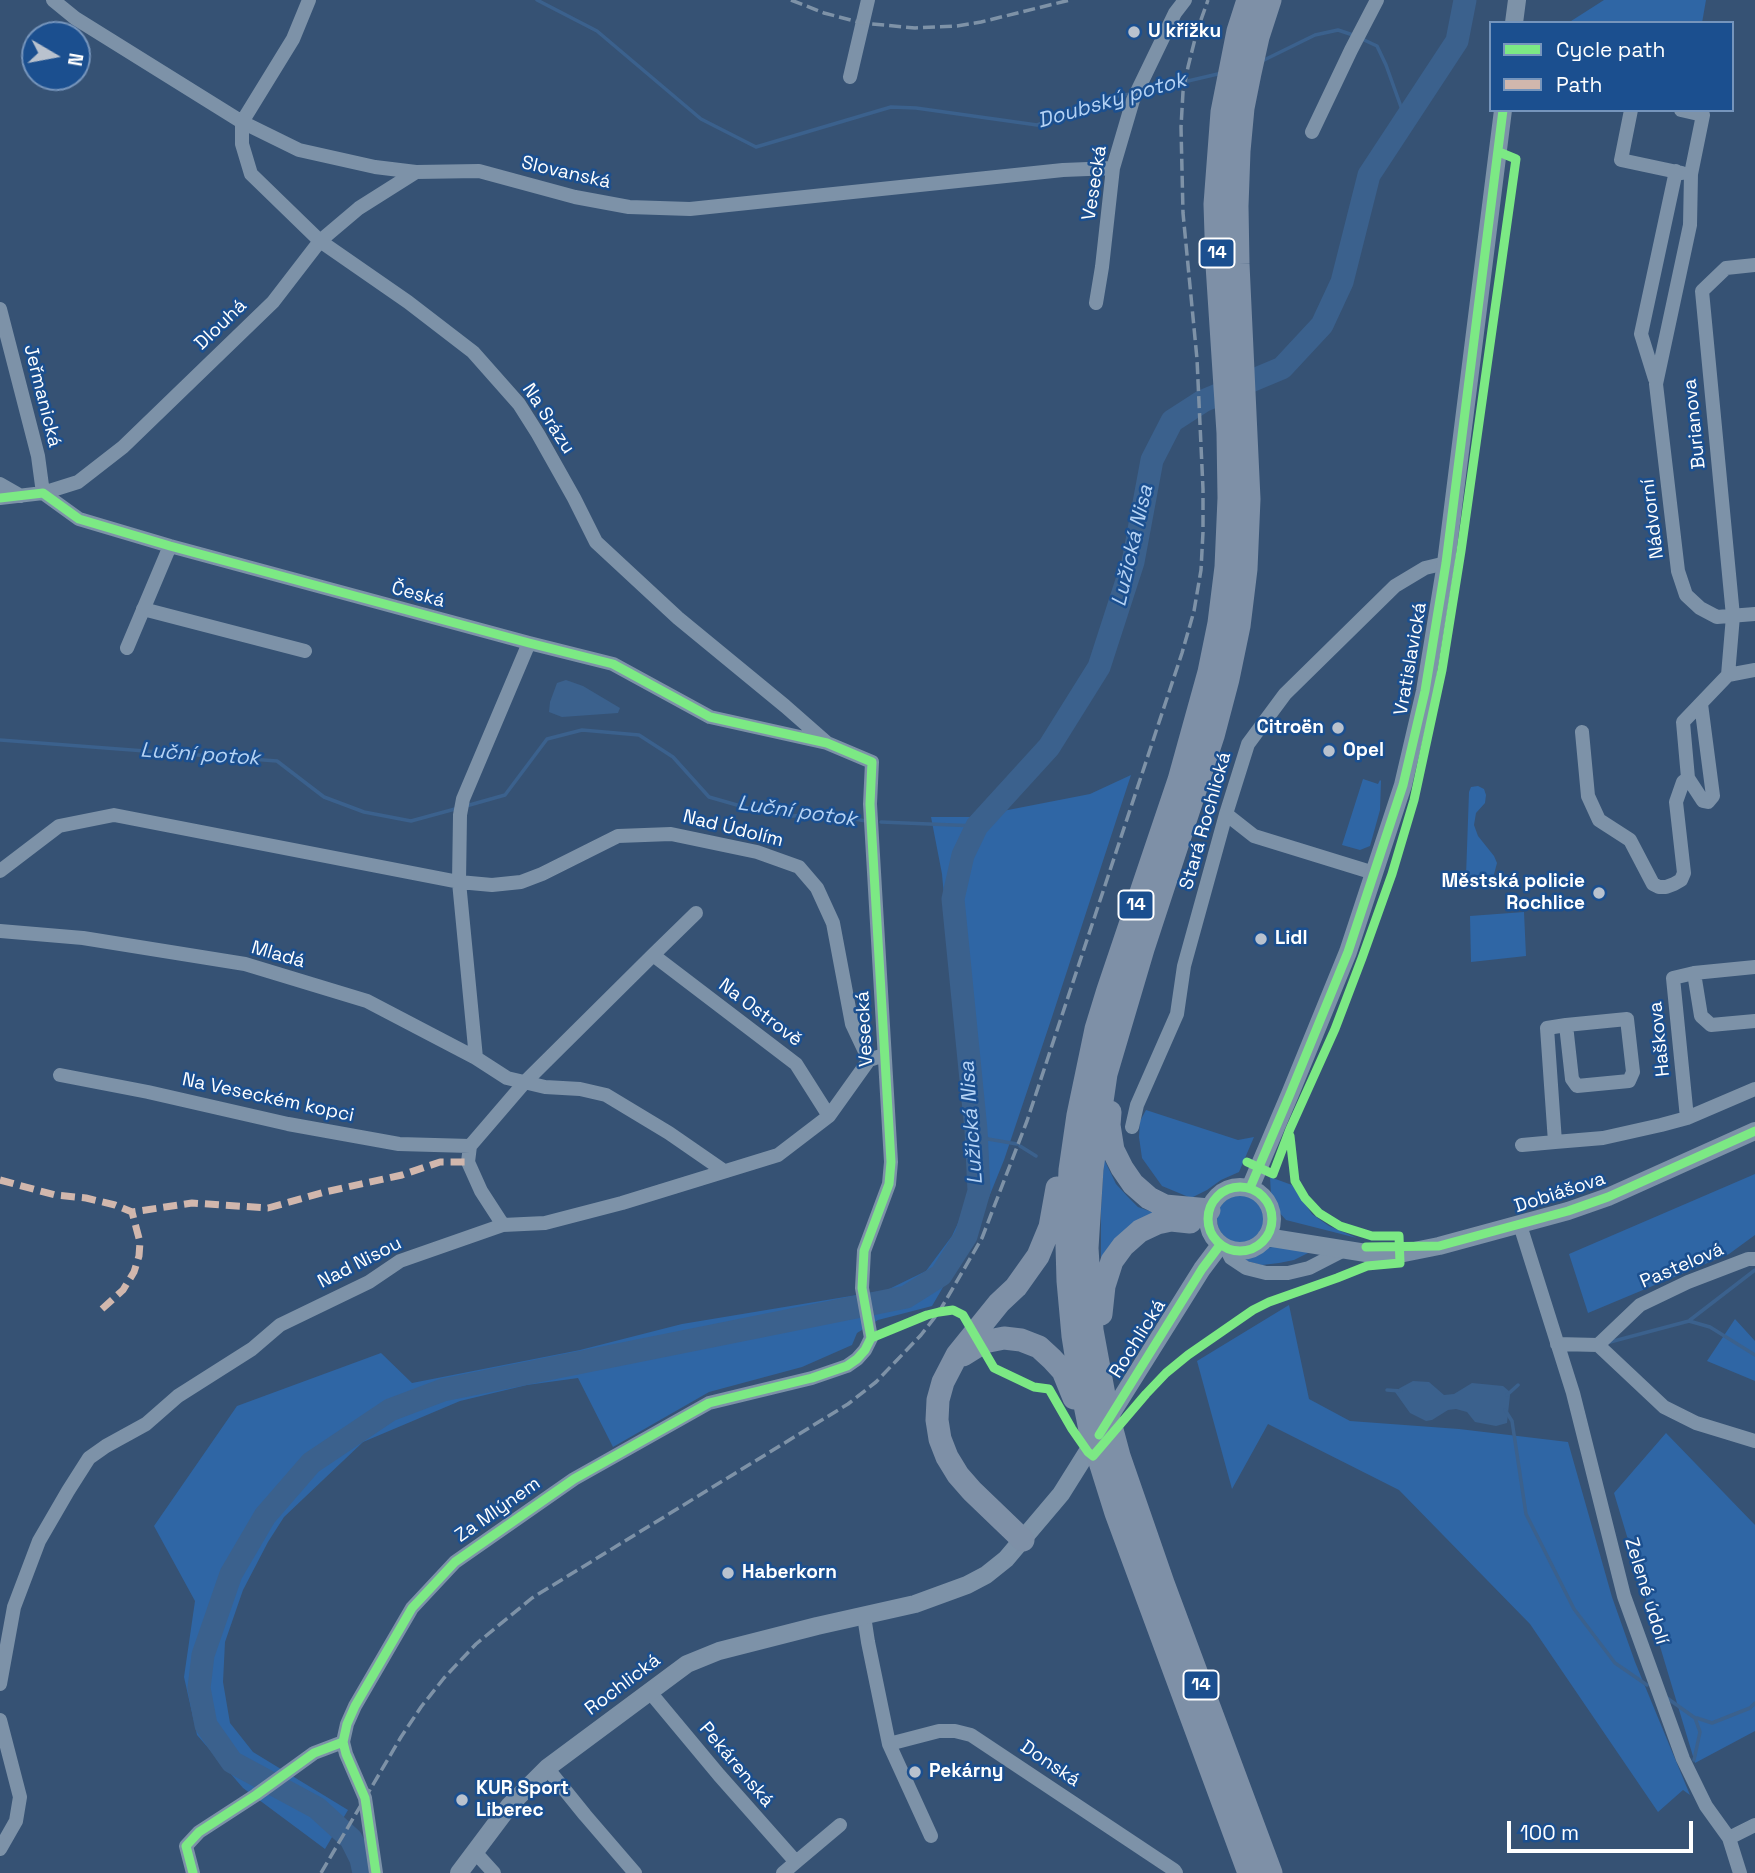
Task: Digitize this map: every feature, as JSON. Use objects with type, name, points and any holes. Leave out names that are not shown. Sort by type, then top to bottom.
[{"type":"highway","name":"14","points":[[1248,0],[1248,34]]},
{"type":"highway","name":"14","points":[[1249,1873],[1124,1506],[1092,1330],[1087,1248],[1092,1168],[1106,1074],[1143,948],[1213,736],[1239,626],[1246,569],[1248,450],[1237,206],[1222,112],[1248,34],[1270,0]]},
{"type":"highway","name":"14","points":[[1229,150],[1215,204],[1229,498],[1226,567],[1219,623],[1209,672],[1179,780],[1108,989],[1092,1050],[1070,1170],[1068,1281],[1073,1336],[1071,1375],[1090,1430],[1124,1506],[1271,1873]]},
{"type":"highway","points":[[1143,948],[1112,1098],[1109,1125],[1113,1150],[1133,1184],[1149,1198],[1164,1206],[1208,1216]]},
{"type":"highway","points":[[1023,1540],[972,1491],[947,1457],[937,1420],[939,1400],[943,1382],[957,1355],[999,1303],[1016,1287],[1038,1256],[1050,1227],[1062,1152],[1080,1075],[1092,1050]]},
{"type":"highway","points":[[1097,1359],[1104,1286],[1112,1261],[1123,1245],[1140,1231],[1157,1223],[1208,1216]]},
{"type":"highway","points":[[952,1363],[984,1342],[1004,1338],[1021,1340],[1039,1347],[1071,1375]]},
{"type":"street","name":"Slovanská","points":[[53,0],[75,18],[242,122],[299,150],[375,167],[416,172],[479,171],[575,197],[629,208],[690,209],[1063,170],[1113,168]]},
{"type":"street","points":[[242,122],[293,39],[309,0]]},
{"type":"street","points":[[849,76],[868,0]]},
{"type":"street","name":"Vesecká","points":[[1096,303],[1113,168],[1133,100],[1175,13],[1185,0]]},
{"type":"street","points":[[1312,132],[1377,0]]},
{"type":"street","points":[[1514,21],[1517,0]]},
{"type":"street","name":"Vratislavická","points":[[1250,1188],[1334,986],[1403,785],[1426,691],[1446,563],[1503,112]]},
{"type":"street","points":[[1631,112],[1621,160],[1683,173]]},
{"type":"street","name":"Nádvorní","points":[[1690,112],[1703,115],[1683,173],[1641,334],[1656,384],[1678,570],[1686,595],[1700,608],[1717,617],[1733,616]]},
{"type":"street","name":"Na Srázu","points":[[242,122],[242,144],[251,174],[320,241],[408,302],[473,352],[519,404],[556,466],[596,542],[678,618],[827,743]]},
{"type":"street","name":"Dlouhá","points":[[43,493],[78,482],[123,447],[273,302],[320,241],[359,208],[416,172]]},
{"type":"street","name":"Nádvorní","points":[[1656,384],[1690,225],[1683,173]]},
{"type":"street","name":"Burianova","points":[[1728,675],[1733,616],[1702,291],[1726,268],[1755,265]]},
{"type":"street","name":"Jeřmanická","points":[[0,309],[38,456],[43,493]]},
{"type":"street","points":[[0,484],[21,496]]},
{"type":"street","points":[[0,498],[43,493]]},
{"type":"street","name":"Česká","points":[[43,493],[79,519],[613,664],[709,718],[827,743]]},
{"type":"street","points":[[127,648],[170,545]]},
{"type":"street","name":"Stará Rochlická","points":[[1132,1128],[1137,1105],[1177,1014],[1184,966],[1248,744],[1285,694],[1395,586],[1425,568],[1446,563]]},
{"type":"street","points":[[144,609],[305,651]]},
{"type":"street","points":[[1733,616],[1755,614]]},
{"type":"street","points":[[477,1058],[459,882],[460,815],[463,799],[529,643]]},
{"type":"street","points":[[1701,704],[1713,796],[1708,802],[1703,801],[1688,778],[1683,722],[1728,675],[1755,670]]},
{"type":"street","points":[[1582,732],[1588,796],[1599,820],[1630,840],[1653,884],[1659,887],[1674,884],[1681,880],[1684,873],[1676,802],[1683,782],[1688,778]]},
{"type":"street","name":"Vesecká","points":[[827,743],[872,762],[870,804],[891,1162],[889,1184],[864,1251],[862,1288],[871,1333]]},
{"type":"street","points":[[1226,814],[1254,836],[1374,873]]},
{"type":"street","name":"Nad Údolím","points":[[0,871],[59,826],[114,815],[459,882],[492,885],[521,882],[542,874],[618,836],[671,834],[757,852],[799,867],[817,888],[833,923],[852,1024],[869,1060]]},
{"type":"street","points":[[503,1225],[481,1191],[468,1162],[470,1146],[525,1082],[696,914]]},
{"type":"street","name":"Mladá","points":[[0,931],[83,937],[244,964],[367,1001],[477,1058],[507,1078],[525,1082]]},
{"type":"street","name":"Na Ostrově","points":[[653,955],[796,1064],[829,1116]]},
{"type":"street","points":[[1755,967],[1694,973],[1701,1016],[1711,1025],[1755,1021]]},
{"type":"street","name":"Haškova","points":[[1687,1118],[1673,978],[1694,973]]},
{"type":"street","name":"Haškova","points":[[1627,1020],[1633,1072],[1629,1081],[1577,1086],[1572,1079],[1566,1024],[1627,1020]]},
{"type":"street","points":[[1555,1142],[1548,1028],[1566,1024]]},
{"type":"street","points":[[869,1060],[884,1055]]},
{"type":"street","name":"Nad Nisou","points":[[0,1684],[14,1607],[25,1574],[39,1541],[89,1458],[146,1424],[178,1396],[252,1349],[281,1325],[369,1282],[400,1261],[503,1225],[545,1223],[622,1203],[778,1155],[829,1116],[869,1060]]},
{"type":"street","name":"Na Veseckém kopci","points":[[60,1075],[288,1124],[399,1144],[470,1146]]},
{"type":"street","points":[[525,1082],[545,1087],[580,1088],[606,1095],[670,1133],[724,1171]]},
{"type":"street","points":[[1522,1145],[1603,1138],[1687,1118],[1755,1089]]},
{"type":"street","name":"Dobiášova","points":[[1269,1229],[1285,1239],[1333,1256],[1404,1253],[1439,1246],[1568,1211],[1755,1131]]},
{"type":"street","points":[[1223,1246],[1240,1251],[1247,1250],[1257,1246],[1269,1229],[1270,1210],[1265,1199],[1250,1188],[1228,1189],[1214,1200],[1208,1216],[1214,1238],[1231,1258],[1246,1268],[1266,1273],[1288,1273],[1309,1268],[1333,1256]]},
{"type":"street","name":"Zelené údolí","points":[[1520,1225],[1573,1393],[1624,1596],[1684,1759],[1706,1806],[1729,1838],[1740,1873]]},
{"type":"street","name":"Dobiášova","points":[[1269,1229],[1283,1226],[1366,1247],[1439,1246]]},
{"type":"street","name":"Rochlická","points":[[459,1873],[510,1805],[547,1768],[687,1664],[719,1651],[915,1604],[967,1585],[986,1575],[1006,1559],[1061,1494],[1202,1269],[1223,1246]]},
{"type":"street","name":"Pastelová","points":[[1598,1345],[1640,1306],[1688,1282],[1748,1259],[1755,1259]]},
{"type":"street","name":"Za Mlýnem","points":[[343,1742],[355,1706],[412,1608],[455,1562],[574,1479],[709,1403],[831,1373],[847,1366],[865,1350],[871,1333]]},
{"type":"street","points":[[1557,1344],[1598,1345],[1664,1408],[1696,1423],[1755,1441]]},
{"type":"street","points":[[864,1616],[890,1744],[931,1836]]},
{"type":"street","name":"Pekárenská","points":[[649,1691],[796,1862]]},
{"type":"street","points":[[0,1720],[20,1797],[16,1821],[0,1849]]},
{"type":"street","name":"Donská","points":[[890,1744],[939,1731],[971,1735],[1176,1873]]},
{"type":"street","points":[[193,1873],[186,1846],[199,1832],[314,1753],[343,1742],[365,1798],[376,1873]]},
{"type":"street","points":[[547,1768],[635,1873]]},
{"type":"street","points":[[783,1873],[839,1825]]},
{"type":"street","points":[[1729,1838],[1755,1825]]},
{"type":"street","points":[[474,1851],[494,1873]]},
{"type":"shaded area","points":[[1604,0],[1706,0],[1702,21],[1571,21]]},
{"type":"shaded area","points":[[566,680],[583,686],[620,708],[618,713],[562,717],[549,712],[557,683]]},
{"type":"shaded area","points":[[1131,775],[1004,1160],[974,1234],[932,1306],[878,1320],[857,1333],[852,1345],[802,1367],[709,1392],[613,1447],[578,1378],[527,1385],[460,1401],[363,1442],[284,1517],[268,1542],[243,1590],[225,1642],[223,1682],[230,1723],[253,1752],[348,1810],[325,1849],[243,1788],[197,1735],[184,1677],[195,1601],[154,1526],[237,1406],[381,1353],[412,1383],[580,1350],[682,1324],[887,1290],[926,1271],[952,1236],[971,1195],[942,874],[931,817],[972,817],[1090,794]]},
{"type":"shaded area","points":[[1363,779],[1378,784],[1381,781],[1380,810],[1370,846],[1360,850],[1342,845]]},
{"type":"shaded area","points":[[1471,787],[1484,789],[1486,795],[1485,803],[1476,813],[1474,825],[1478,836],[1497,863],[1493,878],[1479,885],[1466,876],[1469,792]]},
{"type":"shaded area","points":[[1524,912],[1526,956],[1471,962],[1470,916]]},
{"type":"shaded area","points":[[1146,1110],[1238,1140],[1254,1137],[1239,1172],[1191,1198],[1162,1186],[1142,1158],[1140,1121]]},
{"type":"shaded area","points":[[1104,1159],[1116,1184],[1128,1197],[1138,1207],[1155,1213],[1101,1265],[1101,1210]]},
{"type":"shaded area","points":[[1755,1174],[1755,1235],[1729,1254],[1588,1313],[1569,1254]]},
{"type":"shaded area","points":[[1270,1177],[1292,1185],[1312,1214],[1329,1226],[1357,1238],[1286,1220],[1278,1211],[1271,1195]]},
{"type":"shaded area","points":[[1241,1195],[1258,1202],[1265,1219],[1258,1236],[1241,1243],[1224,1236],[1217,1219],[1224,1202]]},
{"type":"shaded area","points":[[1284,1245],[1314,1250],[1294,1260],[1279,1263],[1262,1265],[1243,1260],[1257,1256],[1267,1248]]},
{"type":"shaded area","points":[[1289,1305],[1309,1399],[1350,1421],[1459,1429],[1568,1442],[1612,1597],[1635,1662],[1690,1795],[1683,1790],[1658,1812],[1530,1624],[1399,1490],[1268,1424],[1232,1489],[1197,1361]]},
{"type":"shaded area","points":[[1735,1319],[1755,1341],[1755,1381],[1707,1361]]},
{"type":"shaded area","points":[[1413,1381],[1429,1382],[1444,1395],[1454,1394],[1472,1383],[1503,1386],[1510,1395],[1507,1423],[1496,1426],[1475,1422],[1467,1412],[1456,1409],[1426,1421],[1410,1413],[1395,1392]]},
{"type":"shaded area","points":[[1666,1433],[1755,1525],[1755,1731],[1695,1763],[1614,1493]]},
{"type":"waterway","name":"Doubský potok","points":[[537,0],[597,31],[701,119],[756,147],[891,107],[1037,125],[1130,94]]},
{"type":"waterway","name":"Lužická Nisa","points":[[364,1873],[361,1859],[351,1839],[317,1808],[232,1762],[206,1725],[199,1688],[203,1655],[231,1574],[265,1516],[311,1463],[390,1410],[443,1390],[906,1297],[941,1275],[966,1236],[979,1191],[976,1130],[953,899],[963,855],[977,826],[1049,747],[1099,667],[1133,562],[1152,460],[1172,421],[1203,401],[1282,368],[1322,325],[1342,282],[1369,175],[1457,41],[1465,0]]},
{"type":"waterway","name":"Doubský potok","points":[[1260,62],[1315,35],[1338,30],[1353,35]]},
{"type":"waterway","name":"Doubský potok","points":[[1362,39],[1377,46],[1405,118]]},
{"type":"waterway","name":"Doubský potok","points":[[1141,92],[1222,73]]},
{"type":"waterway","name":"Luční potok","points":[[466,806],[505,795],[547,739],[582,730],[639,735],[673,757],[709,797],[758,811],[793,816],[820,813],[866,821]]},
{"type":"waterway","name":"Luční potok","points":[[0,740],[277,761],[324,797],[364,812],[411,821],[455,809]]},
{"type":"waterway","name":"Luční potok","points":[[881,822],[977,826]]},
{"type":"waterway","points":[[976,1130],[988,1139],[1017,1144]]},
{"type":"waterway","points":[[1020,1146],[1036,1156]]},
{"type":"waterway","points":[[1690,1320],[1755,1270]]},
{"type":"waterway","points":[[1610,1342],[1689,1321],[1710,1327],[1755,1355]]},
{"type":"waterway","points":[[1507,1395],[1518,1385]]},
{"type":"waterway","points":[[1387,1390],[1401,1391]]},
{"type":"waterway","points":[[1505,1410],[1512,1421],[1526,1514],[1574,1609],[1615,1663],[1647,1685]]},
{"type":"waterway","points":[[1667,1698],[1695,1718],[1700,1732],[1694,1760]]},
{"type":"waterway","points":[[1697,1718],[1712,1723],[1750,1708],[1755,1703]]},
{"type":"railway","points":[[791,0],[824,13],[862,23],[915,28],[981,22],[1070,0]]},
{"type":"railway","points":[[321,1873],[421,1707],[476,1644],[532,1598],[848,1404],[876,1382],[939,1312],[982,1238],[1027,1121],[1194,611],[1201,570],[1203,489],[1197,359],[1183,213],[1181,127],[1188,67],[1208,0]]},
{"type":"marked path","points":[[0,1180],[55,1195],[86,1198],[115,1205],[132,1212],[192,1203],[268,1208],[402,1175],[440,1162],[468,1162]]},
{"type":"marked path","points":[[102,1309],[123,1290],[134,1272],[139,1256],[140,1242],[132,1212]]},
{"type":"cycle path","points":[[1250,1188],[1348,952],[1403,785],[1425,691],[1446,563],[1503,112]]},
{"type":"cycle path","points":[[1247,1162],[1273,1174],[1362,958],[1392,874],[1414,800],[1442,670],[1461,551],[1516,159],[1499,152]]},
{"type":"cycle path","points":[[0,498],[43,493],[79,519],[170,546],[613,664],[710,717],[827,743],[872,762],[870,804],[891,1162],[889,1184],[864,1251],[862,1288],[871,1338]]},
{"type":"cycle path","points":[[1366,1247],[1439,1246],[1568,1211],[1608,1197],[1755,1131]]},
{"type":"cycle path","points":[[871,1338],[927,1315],[953,1310],[963,1315],[994,1368],[1034,1387],[1049,1389],[1072,1429],[1093,1456],[1166,1373],[1253,1310],[1367,1266],[1400,1263],[1399,1236],[1372,1236],[1340,1226],[1319,1213],[1305,1198],[1295,1181],[1290,1136]]},
{"type":"cycle path","points":[[1240,1187],[1252,1189],[1263,1196],[1270,1207],[1272,1219],[1270,1231],[1263,1242],[1252,1249],[1240,1251],[1228,1249],[1217,1242],[1210,1231],[1208,1219],[1210,1207],[1217,1196],[1228,1189],[1240,1187]]},
{"type":"cycle path","points":[[1099,1435],[1202,1269],[1220,1245]]},
{"type":"cycle path","points":[[376,1873],[365,1798],[343,1742],[355,1706],[412,1608],[455,1562],[574,1479],[709,1403],[812,1378],[847,1366],[865,1350],[871,1338]]},
{"type":"cycle path","points":[[193,1873],[186,1846],[199,1832],[314,1753],[343,1742]]},
{"type":"place","name":"U křížku","points":[[1134,32]]},
{"type":"place","name":"Citroën","points":[[1338,728]]},
{"type":"place","name":"Opel","points":[[1329,751]]},
{"type":"place","name":"Městská policie Rochlice","points":[[1599,893]]},
{"type":"place","name":"Lidl","points":[[1261,939]]},
{"type":"place","name":"Haberkorn","points":[[728,1573]]},
{"type":"place","name":"Pekárny","points":[[915,1772]]},
{"type":"place","name":"KUR Sport Liberec","points":[[462,1800]]}]
